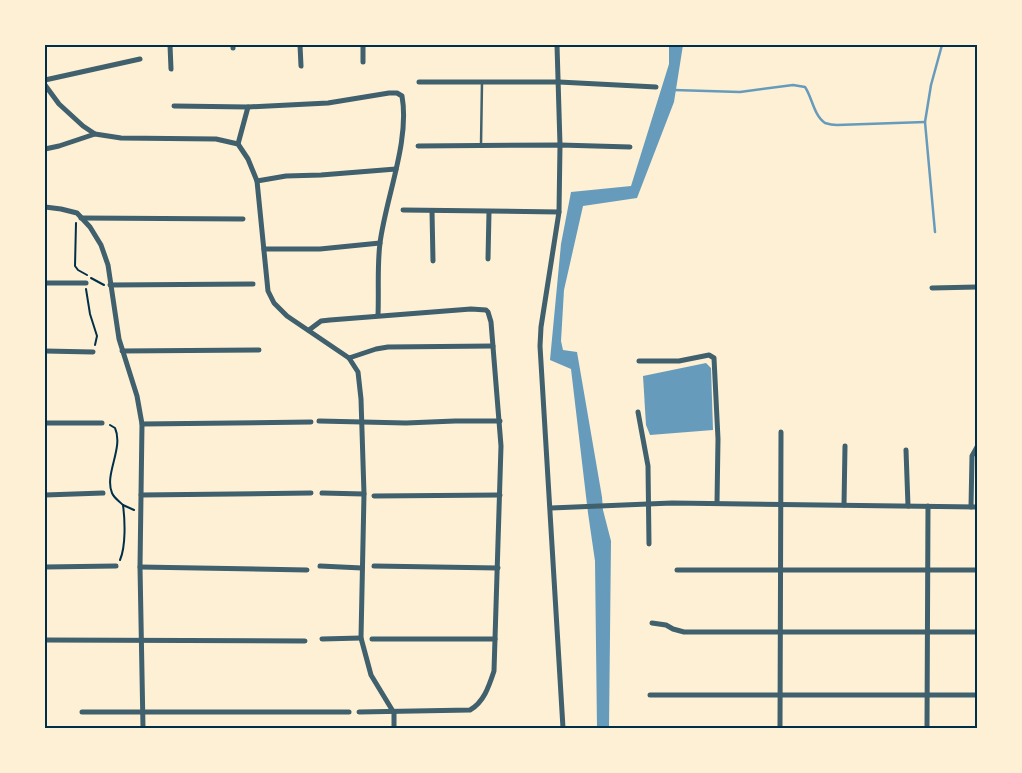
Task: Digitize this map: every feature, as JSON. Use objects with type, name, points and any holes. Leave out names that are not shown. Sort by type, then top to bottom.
[{"type":"street","points":[[170,45],[171,69]]},
{"type":"street","points":[[300,45],[301,66]]},
{"type":"street","points":[[362,45],[363,62]]},
{"type":"street","points":[[557,45],[560,145],[559,212],[541,327],[540,346],[563,728]]},
{"type":"street","points":[[45,80],[140,59]]},
{"type":"street","points":[[420,82],[559,82],[656,87]]},
{"type":"street","points":[[45,85],[59,104],[83,126],[95,134],[121,138],[216,138],[238,144],[248,159],[257,181],[268,291],[274,302],[288,316],[349,358],[358,372],[362,399],[364,494],[361,638],[371,675],[394,713],[394,728]]},
{"type":"street","points":[[174,106],[248,107],[328,102],[397,92],[402,96],[404,106],[401,138],[380,243],[378,316]]},
{"type":"street","points":[[238,144],[248,107]]},
{"type":"street","points":[[45,149],[95,134]]},
{"type":"street","points":[[418,146],[560,145],[630,147]]},
{"type":"street","points":[[257,181],[286,176],[321,175],[396,168]]},
{"type":"street","points":[[45,207],[61,209],[76,214],[90,227],[101,246],[108,265],[122,351],[137,396],[142,424],[140,567],[143,728]]},
{"type":"street","points":[[403,210],[559,212]]},
{"type":"street","points":[[432,211],[433,261]]},
{"type":"street","points":[[488,259],[489,212]]},
{"type":"street","points":[[81,218],[243,218]]},
{"type":"street","points":[[264,249],[320,249],[380,243]]},
{"type":"street","points":[[45,283],[86,283]]},
{"type":"street","points":[[110,286],[252,284]]},
{"type":"street","points":[[932,288],[977,287]]},
{"type":"street","points":[[310,330],[322,321],[480,308],[488,312],[493,346],[502,446],[494,671],[485,694],[477,706],[470,710],[462,712],[359,712]]},
{"type":"street","points":[[349,358],[388,347],[493,346]]},
{"type":"street","points":[[122,351],[259,350]]},
{"type":"street","points":[[45,351],[93,352]]},
{"type":"street","points":[[638,361],[679,362],[709,355],[714,358],[718,439],[717,504]]},
{"type":"street","points":[[638,412],[648,466],[649,544]]},
{"type":"street","points":[[319,421],[500,422]]},
{"type":"street","points":[[142,424],[310,422]]},
{"type":"street","points":[[45,423],[102,423]]},
{"type":"street","points":[[780,728],[781,432]]},
{"type":"street","points":[[844,505],[845,446]]},
{"type":"street","points":[[551,508],[672,503],[780,506],[974,507],[972,456],[977,447]]},
{"type":"street","points":[[906,450],[908,506]]},
{"type":"street","points":[[45,495],[103,493]]},
{"type":"street","points":[[141,495],[311,493]]},
{"type":"street","points":[[322,493],[364,494]]},
{"type":"street","points":[[374,496],[500,495]]},
{"type":"street","points":[[927,728],[928,506]]},
{"type":"street","points":[[45,567],[116,566]]},
{"type":"street","points":[[320,566],[362,568]]},
{"type":"street","points":[[374,566],[498,568]]},
{"type":"street","points":[[140,567],[307,570]]},
{"type":"street","points":[[677,570],[977,570]]},
{"type":"street","points":[[652,623],[666,625],[684,632],[977,632]]},
{"type":"street","points":[[322,639],[361,638]]},
{"type":"street","points":[[372,639],[495,640]]},
{"type":"street","points":[[45,640],[304,641]]},
{"type":"street","points":[[650,695],[977,695]]},
{"type":"street","points":[[82,712],[348,712]]},
{"type":"lane","points":[[481,145],[482,82]]},
{"type":"path","points":[[76,214],[74,237],[76,266],[81,273],[110,286]]},
{"type":"path","points":[[86,283],[90,314],[97,336],[93,352]]},
{"type":"path","points":[[102,423],[115,428],[118,437],[110,487],[114,496],[123,505],[140,513]]},
{"type":"path","points":[[116,566],[122,558],[123,505]]},
{"type":"water","points":[[669,45],[683,45],[674,102],[637,198],[583,206],[564,290],[561,341],[563,350],[577,352],[603,510],[611,541],[609,728],[597,728],[595,561],[571,369],[550,360],[561,244],[571,192],[631,186],[669,64]]},
{"type":"water","points":[[706,363],[711,368],[713,430],[650,435],[646,425],[643,376]]},
{"type":"waterway","points":[[935,232],[925,122],[931,85],[942,45]]},
{"type":"waterway","points":[[674,90],[740,92],[793,85],[805,87],[818,116],[825,123],[837,125],[925,122]]}]
